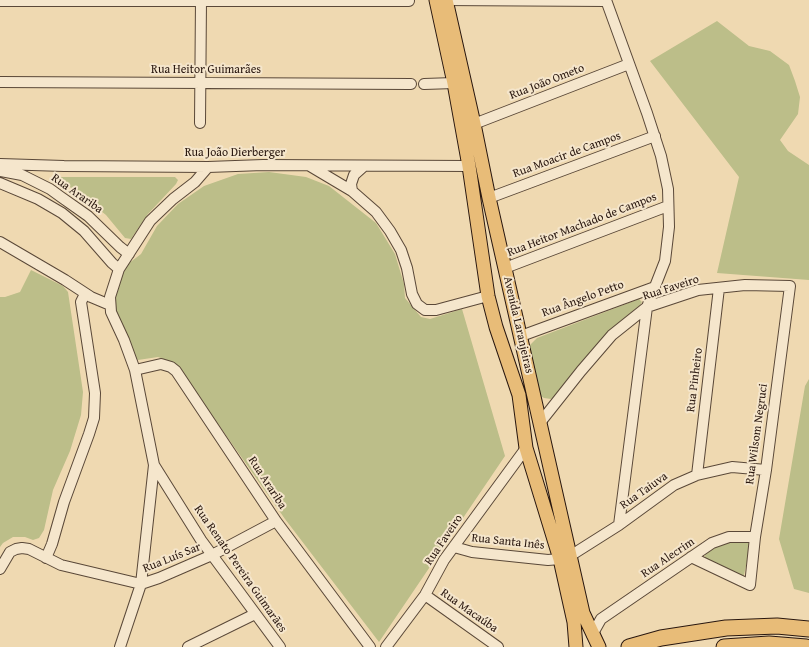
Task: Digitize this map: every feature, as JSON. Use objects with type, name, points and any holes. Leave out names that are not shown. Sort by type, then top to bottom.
[{"type":"highway","points":[[629,647],[661,638],[726,628],[777,626],[809,630]]},
{"type":"highway","points":[[724,647],[769,644],[806,647]]},
{"type":"main road","name":"Avenida Laranjeiras","points":[[436,0],[454,83],[469,166],[487,289],[496,327],[519,395],[526,448],[565,557],[583,613],[599,647]]},
{"type":"main road","name":"Avenida Laranjeiras","points":[[446,0],[521,336],[539,424],[565,557],[576,647]]},
{"type":"main road","points":[[487,289],[497,273],[505,268]]},
{"type":"main road","points":[[496,327],[503,338],[508,340],[514,340],[521,336]]},
{"type":"street","points":[[441,0],[606,0],[655,136],[668,189],[669,227],[665,260],[647,307],[619,525]]},
{"type":"street","points":[[200,123],[201,1]]},
{"type":"street","points":[[0,2],[409,1]]},
{"type":"street","name":"Rua João Ometo","points":[[474,124],[630,64]]},
{"type":"street","name":"Rua Heitor Guimarães","points":[[0,82],[411,84]]},
{"type":"street","points":[[424,84],[454,83]]},
{"type":"street","name":"Rua Moacir de Campos","points":[[489,198],[655,136]]},
{"type":"street","name":"Rua João Dierberger","points":[[0,164],[208,167],[469,166]]},
{"type":"street","points":[[310,166],[352,191],[376,212],[390,231],[401,250],[407,268],[412,294],[417,304],[425,310],[436,310],[487,289]]},
{"type":"street","points":[[352,191],[351,184],[354,175],[364,166]]},
{"type":"street","points":[[120,647],[141,584],[154,465],[135,370],[124,340],[111,312],[110,298],[119,269],[150,221],[173,199],[195,182],[208,167]]},
{"type":"street","name":"Rua Arariba","points":[[0,171],[22,175],[50,189],[88,216],[129,254]]},
{"type":"street","name":"Rua Arariba","points":[[0,183],[25,192],[62,213],[84,231],[119,269]]},
{"type":"street","name":"Rua Heitor Machado de Campos","points":[[505,268],[668,206]]},
{"type":"street","points":[[0,242],[65,280],[85,294],[100,302],[110,305]]},
{"type":"street","name":"Rua Faveiro","points":[[539,424],[612,335],[647,307],[698,290],[745,285],[790,286]]},
{"type":"street","name":"Rua Wilsom Negruci","points":[[691,557],[750,585],[755,537],[766,470],[790,286]]},
{"type":"street","name":"Rua Ângelo Petto","points":[[521,336],[655,287]]},
{"type":"street","name":"Rua Pinheiro","points":[[696,474],[719,288]]},
{"type":"street","points":[[46,558],[94,418],[95,393],[81,302],[85,294]]},
{"type":"street","name":"Rua Arariba","points":[[135,370],[161,364],[171,367],[176,371],[276,521],[368,644],[376,647]]},
{"type":"street","name":"Rua Faveiro","points":[[386,647],[425,595],[444,560],[526,448]]},
{"type":"street","name":"Rua Renato Pereira Guimarães","points":[[154,465],[201,540],[280,647]]},
{"type":"street","name":"Rua Taiuva","points":[[565,557],[619,525],[674,484],[696,474],[732,467],[766,470]]},
{"type":"street","name":"Rua Luís Sar","points":[[141,584],[159,578],[212,555],[276,521]]},
{"type":"street","name":"Rua Alecrim","points":[[592,634],[601,619],[712,543],[729,537],[755,537]]},
{"type":"street","name":"Rua Santa Inês","points":[[454,547],[472,552],[548,560],[565,557]]},
{"type":"street","points":[[0,569],[10,552],[19,548],[29,549],[61,565],[141,584]]},
{"type":"street","name":"Rua Macaúba","points":[[425,595],[498,647]]},
{"type":"street","points":[[188,647],[255,614]]},
{"type":"street","points":[[585,618],[601,619]]},
{"type":"green space","points":[[717,21],[749,46],[770,51],[789,65],[795,81],[800,97],[798,114],[780,140],[788,151],[809,165],[809,280],[717,273],[739,177],[650,61]]},
{"type":"green space","points":[[269,172],[306,177],[329,186],[376,223],[395,254],[404,284],[405,298],[421,317],[430,319],[462,309],[505,456],[379,642],[285,519],[174,363],[158,357],[138,360],[132,355],[112,302],[124,267],[141,254],[157,226],[178,204],[204,186],[238,174]]},
{"type":"green space","points":[[60,177],[175,177],[178,180],[148,214],[131,239],[125,238],[106,215],[76,191],[59,180]]},
{"type":"green space","points":[[31,270],[63,286],[68,292],[83,392],[81,415],[70,451],[53,490],[44,530],[39,538],[33,540],[25,537],[13,537],[3,543],[0,547],[0,297],[5,297],[20,292]]},
{"type":"green space","points":[[639,299],[642,302],[640,305],[608,332],[557,395],[551,399],[544,398],[537,394],[528,354],[529,346],[537,338]]},
{"type":"green space","points":[[809,379],[809,593],[794,589],[779,539],[805,386]]},
{"type":"green space","points":[[741,541],[751,544],[744,575],[739,576],[704,560],[706,552],[713,546],[726,542]]}]
